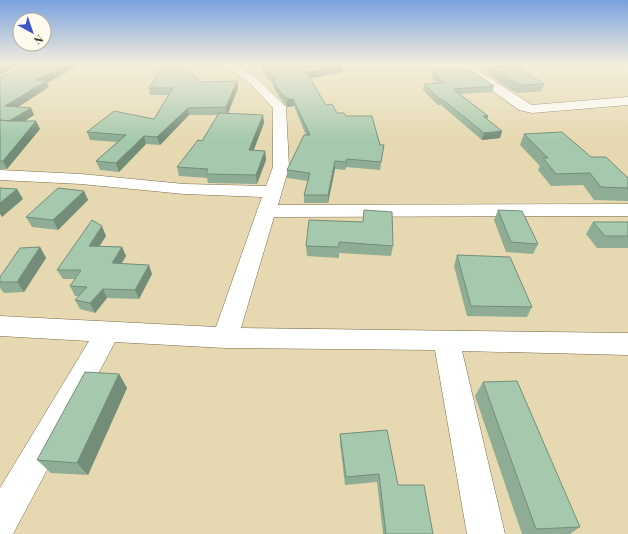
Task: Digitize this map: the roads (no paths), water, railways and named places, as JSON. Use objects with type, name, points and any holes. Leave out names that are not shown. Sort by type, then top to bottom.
[{"type":"street","points":[[225,338],[281,167],[279,107],[262,89]]},
{"type":"street","points":[[498,89],[524,107],[532,109],[628,101]]},
{"type":"street","points":[[0,175],[81,179],[184,189],[273,192]]},
{"type":"street","points":[[267,212],[628,210]]},
{"type":"street","points":[[0,326],[225,338],[446,340],[628,344]]},
{"type":"street","points":[[0,522],[108,332]]},
{"type":"street","points":[[446,340],[486,534]]}]
